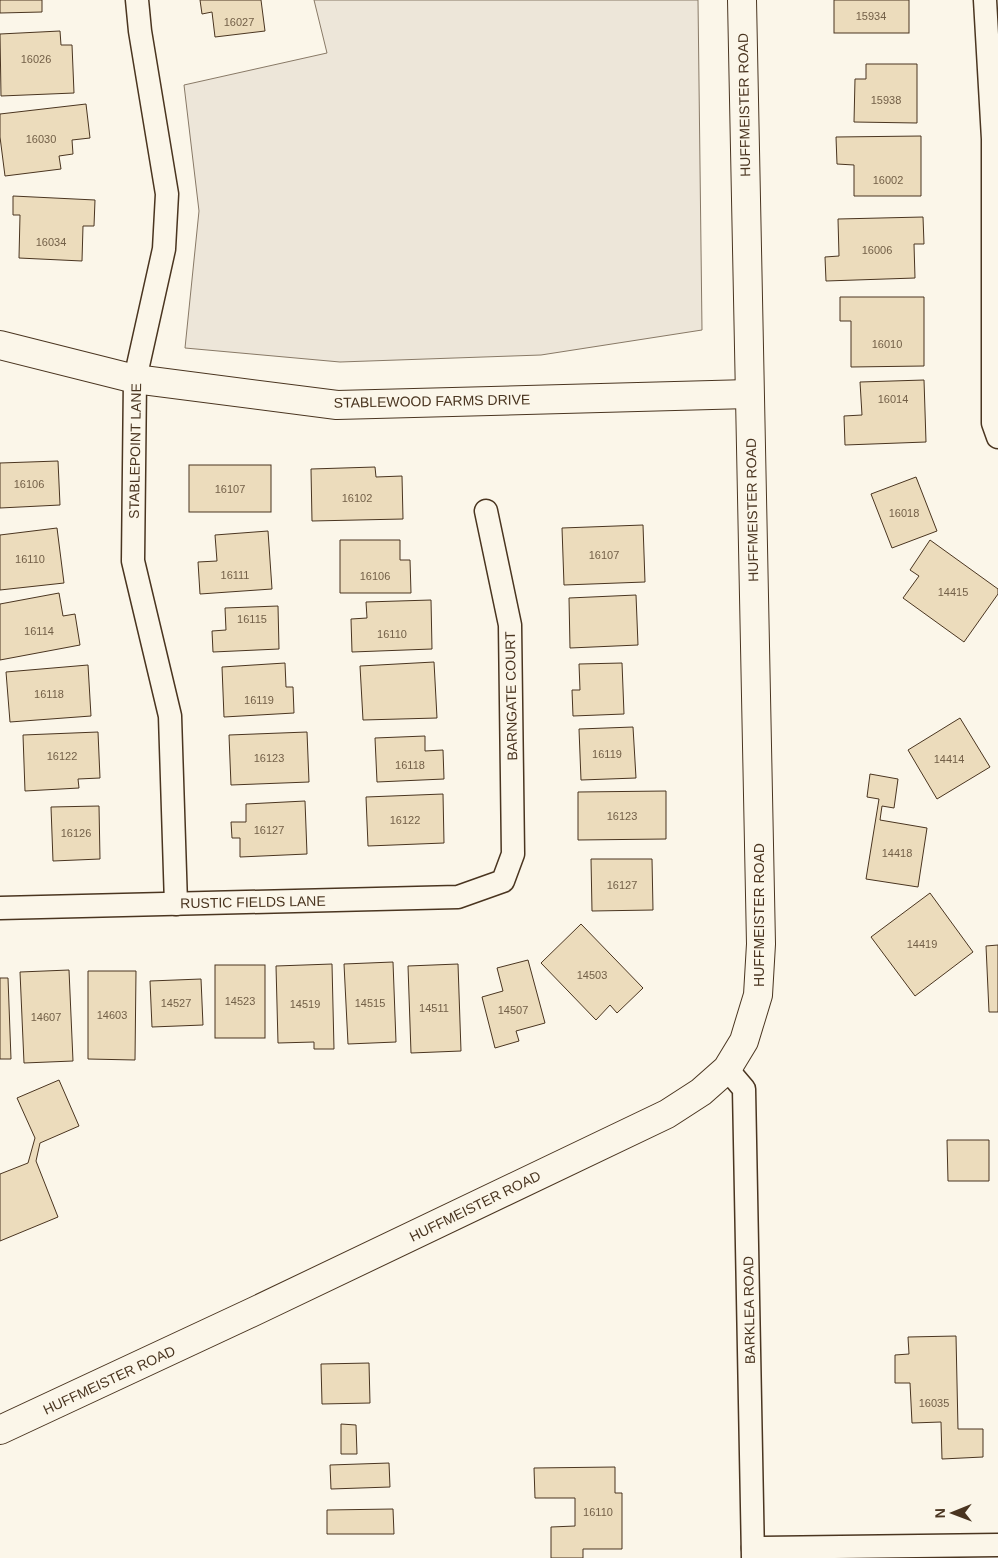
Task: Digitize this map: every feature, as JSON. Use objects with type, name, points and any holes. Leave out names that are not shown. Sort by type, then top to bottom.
[{"type":"street","name":"STABLEPOINT LANE","points":[[137,0],[140,31],[167,194],[164,249],[135,379],[133,560],[170,716],[176,904]]},
{"type":"street","name":"HUFFMEISTER ROAD","points":[[0,1430],[273,1303],[667,1114],[701,1092],[727,1069],[744,1042],[758,995],[761,944],[742,0]]},
{"type":"street","points":[[985,0],[995,139],[993,423],[998,437]]},
{"type":"street","name":"STABLEWOOD FARMS DRIVE","points":[[0,345],[135,379],[337,405],[749,394]]},
{"type":"street","name":"BARNGATE COURT","points":[[486,511],[510,625],[513,854],[503,881]]},
{"type":"street","name":"RUSTIC FIELDS LANE","points":[[0,908],[458,897],[503,881]]},
{"type":"street","name":"BARKLEA ROAD","points":[[727,1069],[744,1089],[753,1553]]},
{"type":"street","points":[[753,1553],[998,1545]]},
{"type":"shaded area","points":[[314,0],[698,0],[702,330],[541,355],[340,362],[185,348],[199,211],[184,85],[327,53]]},
{"type":"building","points":[[0,0],[42,0],[42,12],[0,13]]},
{"type":"building","points":[[200,0],[261,0],[265,31],[215,37],[212,12],[202,14]]},
{"type":"building","points":[[834,0],[909,0],[909,33],[834,33]]},
{"type":"building","points":[[60,31],[61,45],[72,45],[74,93],[1,96],[0,34]]},
{"type":"building","points":[[866,64],[917,64],[917,123],[854,122],[855,79],[866,79]]},
{"type":"building","points":[[86,104],[90,138],[72,140],[73,154],[59,156],[61,169],[5,176],[0,137],[0,114]]},
{"type":"building","points":[[921,136],[921,196],[854,196],[854,165],[837,164],[836,137]]},
{"type":"building","points":[[13,196],[95,200],[94,226],[83,226],[82,261],[19,258],[20,215],[13,215]]},
{"type":"building","points":[[923,217],[924,244],[914,244],[915,278],[826,281],[825,257],[839,256],[838,219]]},
{"type":"building","points":[[840,297],[924,297],[924,366],[851,367],[851,321],[840,321]]},
{"type":"building","points":[[924,380],[926,442],[845,445],[844,416],[862,415],[860,382]]},
{"type":"building","points":[[58,461],[60,505],[0,508],[0,463]]},
{"type":"building","points":[[189,465],[271,465],[271,512],[189,512]]},
{"type":"building","points":[[375,467],[376,477],[402,476],[403,519],[312,521],[311,469]]},
{"type":"building","points":[[916,477],[937,531],[892,548],[871,494]]},
{"type":"building","points":[[643,525],[645,582],[564,585],[562,528]]},
{"type":"building","points":[[57,528],[64,583],[0,590],[0,535]]},
{"type":"building","points":[[268,531],[272,589],[200,594],[198,562],[217,561],[215,535]]},
{"type":"building","points":[[340,540],[400,540],[400,560],[410,560],[411,593],[340,593]]},
{"type":"building","points":[[930,540],[998,589],[998,594],[964,642],[903,598],[919,576],[910,570]]},
{"type":"building","points":[[59,593],[63,616],[75,614],[80,645],[0,660],[0,604]]},
{"type":"building","points":[[636,595],[638,645],[570,648],[569,598]]},
{"type":"building","points":[[431,600],[432,649],[352,652],[351,619],[367,618],[366,602]]},
{"type":"building","points":[[278,606],[279,649],[213,652],[212,631],[226,630],[225,608]]},
{"type":"building","points":[[434,662],[437,718],[363,720],[360,666]]},
{"type":"building","points":[[285,663],[286,687],[293,687],[294,713],[224,717],[222,667]]},
{"type":"building","points":[[622,663],[624,714],[573,716],[572,690],[580,690],[579,664]]},
{"type":"building","points":[[88,665],[91,716],[10,722],[6,672]]},
{"type":"building","points":[[960,718],[990,767],[937,799],[908,750]]},
{"type":"building","points":[[633,727],[636,778],[581,780],[579,729]]},
{"type":"building","points":[[98,732],[100,778],[78,779],[79,788],[25,791],[23,735]]},
{"type":"building","points":[[307,732],[309,782],[231,785],[229,735]]},
{"type":"building","points":[[425,736],[425,751],[443,750],[444,779],[377,782],[375,738]]},
{"type":"building","points":[[870,774],[898,779],[894,808],[882,806],[880,820],[927,828],[918,887],[866,879],[879,799],[867,797]]},
{"type":"building","points":[[666,791],[666,839],[578,840],[578,792]]},
{"type":"building","points":[[443,794],[444,843],[368,846],[366,797]]},
{"type":"building","points":[[305,801],[307,854],[240,857],[240,838],[232,838],[231,822],[246,822],[246,804]]},
{"type":"building","points":[[99,806],[100,859],[53,861],[51,807]]},
{"type":"building","points":[[591,859],[652,859],[653,910],[592,911]]},
{"type":"building","points":[[930,893],[973,952],[915,996],[871,937]]},
{"type":"building","points":[[581,924],[643,988],[617,1013],[610,1005],[596,1020],[541,963]]},
{"type":"building","points":[[998,945],[998,1012],[989,1012],[986,946]]},
{"type":"building","points":[[528,960],[545,1023],[516,1031],[519,1041],[495,1048],[482,997],[503,991],[497,968]]},
{"type":"building","points":[[393,962],[396,1042],[348,1044],[344,964]]},
{"type":"building","points":[[332,964],[334,1049],[314,1049],[314,1042],[278,1043],[276,966]]},
{"type":"building","points":[[458,964],[461,1051],[411,1053],[408,966]]},
{"type":"building","points":[[215,965],[265,965],[265,1038],[215,1038]]},
{"type":"building","points":[[69,970],[73,1061],[24,1063],[20,972]]},
{"type":"building","points":[[88,971],[136,971],[135,1060],[88,1059]]},
{"type":"building","points":[[0,978],[8,978],[11,1059],[0,1059]]},
{"type":"building","points":[[201,979],[203,1025],[152,1027],[150,981]]},
{"type":"building","points":[[59,1080],[79,1126],[40,1143],[36,1161],[58,1217],[0,1241],[0,1174],[28,1163],[35,1138],[17,1098]]},
{"type":"building","points":[[947,1140],[989,1140],[989,1181],[948,1181]]},
{"type":"building","points":[[956,1336],[958,1429],[983,1429],[983,1457],[942,1459],[941,1422],[912,1423],[910,1383],[895,1383],[895,1355],[909,1354],[908,1337]]},
{"type":"building","points":[[369,1363],[370,1403],[322,1404],[321,1364]]},
{"type":"building","points":[[341,1424],[356,1425],[357,1454],[341,1454]]},
{"type":"building","points":[[389,1463],[390,1487],[331,1489],[330,1465]]},
{"type":"building","points":[[615,1467],[615,1493],[622,1493],[622,1549],[583,1549],[583,1558],[551,1558],[551,1527],[575,1526],[575,1498],[535,1498],[534,1468]]},
{"type":"building","points":[[393,1509],[394,1534],[327,1534],[327,1510]]}]
